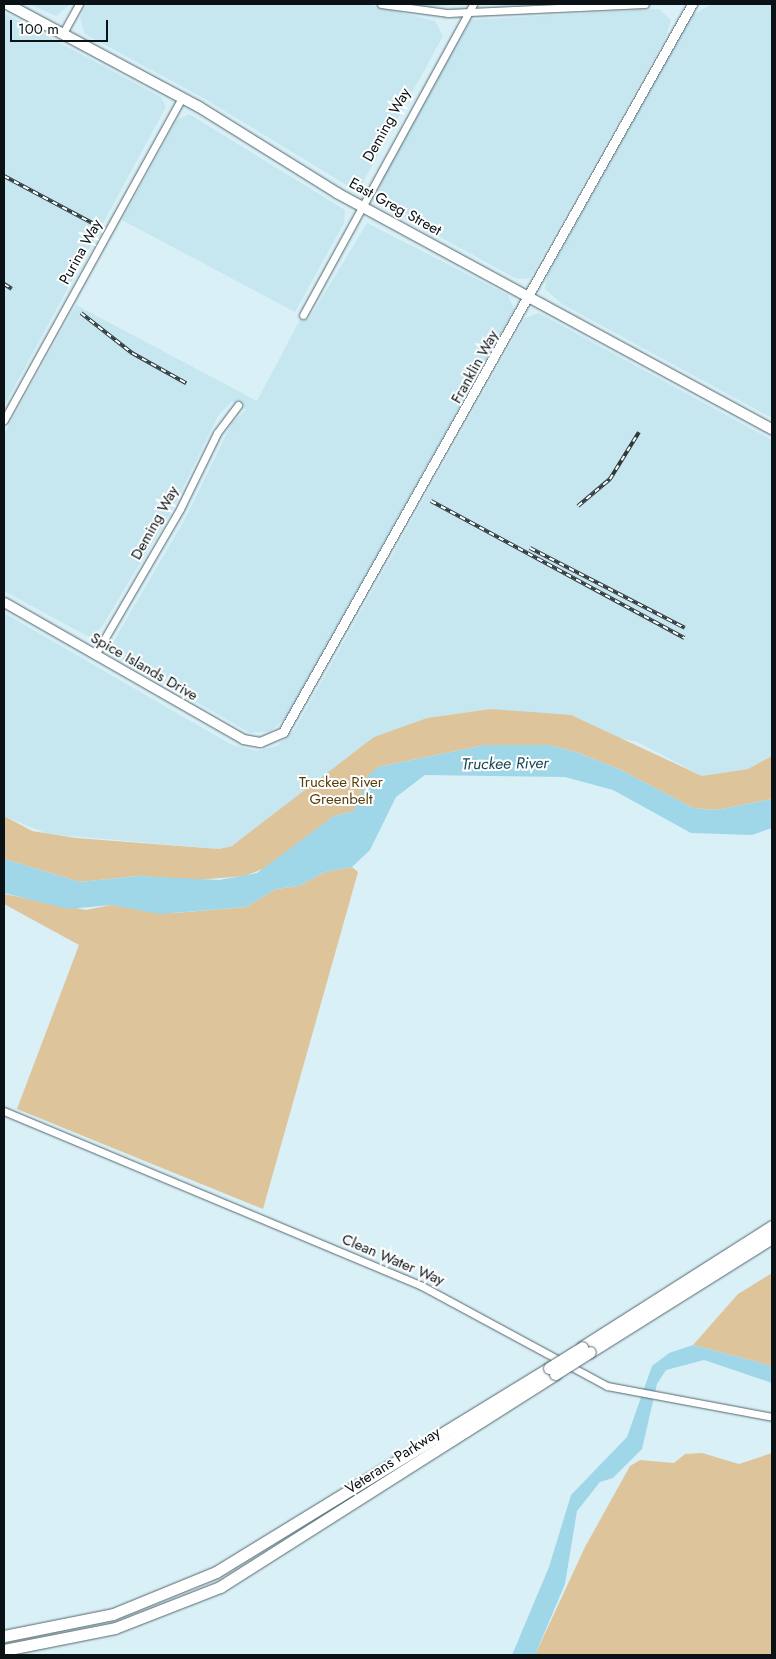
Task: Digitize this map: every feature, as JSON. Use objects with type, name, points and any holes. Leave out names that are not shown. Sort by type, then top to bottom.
[{"type":"main road","name":"East Greg Street","points":[[8,4],[182,98],[360,205],[772,429]]},
{"type":"main road","name":"Veterans Parkway","points":[[586,1350],[772,1226]]},
{"type":"main road","name":"Veterans Parkway","points":[[4,1636],[113,1614],[216,1572],[772,1238]]},
{"type":"main road","name":"Veterans Parkway","points":[[4,1650],[115,1628],[220,1587],[552,1371]]},
{"type":"street","points":[[62,33],[79,4]]},
{"type":"street","points":[[382,4],[416,11],[467,12],[646,4]]},
{"type":"street","name":"Deming Way","points":[[303,315],[360,205],[472,4]]},
{"type":"street","name":"Franklin Way","points":[[275,738],[294,718],[692,4]]},
{"type":"street","name":"Purina Way","points":[[4,420],[182,98]]},
{"type":"street","name":"Deming Way","points":[[95,655],[180,509],[217,432],[238,405]]},
{"type":"street","name":"Spice Islands Drive","points":[[4,602],[243,739],[275,738]]},
{"type":"street","name":"Clean Water Way","points":[[4,1111],[422,1286],[596,1381],[638,1395],[772,1417]]},
{"type":"shaded area","points":[[29,4],[71,4],[56,16]]},
{"type":"shaded area","points":[[87,4],[366,4],[435,21],[443,36],[362,184],[353,189],[205,99],[85,34],[80,18]]},
{"type":"shaded area","points":[[406,4],[463,4],[430,7]]},
{"type":"shaded area","points":[[712,4],[772,4],[772,418],[562,304],[545,289],[547,276],[691,16]]},
{"type":"shaded area","points":[[659,9],[671,20],[665,39],[530,278],[517,279],[378,203],[379,182],[471,20]]},
{"type":"shaded area","points":[[4,13],[161,97],[166,107],[4,406]]},
{"type":"shaded area","points":[[189,114],[345,210],[344,223],[295,312],[122,220],[177,120]]},
{"type":"shaded area","points":[[367,223],[508,295],[514,309],[287,716],[271,731],[250,733],[117,656],[112,644],[185,519],[232,423],[246,410],[232,401],[218,416],[171,512],[101,628],[89,637],[4,591],[4,434],[76,305],[257,401],[302,316],[309,319]]},
{"type":"shaded area","points":[[539,313],[772,440],[772,756],[748,769],[702,776],[638,742],[491,709],[427,718],[374,737],[298,800],[232,846],[219,849],[48,834],[4,816],[4,613],[232,745],[257,751],[277,746],[295,729],[525,318]]},
{"type":"green space","name":"Truckee River Greenbelt","points":[[491,709],[571,715],[702,776],[748,769],[772,756],[772,799],[716,810],[693,808],[621,770],[576,752],[548,745],[485,745],[378,767],[354,811],[334,816],[266,868],[244,876],[197,880],[138,876],[80,882],[4,859],[4,816],[32,831],[76,838],[219,849],[232,846],[374,737],[427,718]]},
{"type":"green space","points":[[352,867],[358,872],[263,1209],[17,1109],[79,945],[4,904],[4,894],[86,910],[111,905],[175,913],[246,907],[276,889],[299,886],[325,872]]},
{"type":"green space","points":[[772,1273],[772,1366],[693,1345],[738,1294]]},
{"type":"green space","points":[[702,1453],[739,1464],[772,1453],[772,1655],[535,1655],[585,1547],[630,1466],[640,1460],[674,1463],[685,1454]]},
{"type":"water","name":"Truckee River","points":[[485,745],[548,745],[576,752],[621,770],[693,808],[716,810],[772,799],[772,828],[752,835],[691,833],[613,790],[565,777],[425,775],[396,797],[370,850],[352,867],[325,872],[299,886],[276,889],[246,907],[160,914],[111,905],[68,909],[4,893],[4,859],[80,882],[138,876],[219,880],[257,873],[334,816],[354,811],[368,776],[378,767]]},
{"type":"water","points":[[693,1345],[772,1366],[772,1383],[704,1360],[666,1370],[657,1384],[642,1449],[613,1478],[600,1482],[577,1511],[565,1584],[535,1655],[512,1655],[549,1567],[571,1495],[627,1437],[652,1366],[669,1353]]},
{"type":"railway","points":[[4,176],[92,223]]},
{"type":"railway","points":[[4,284],[12,289]]},
{"type":"railway","points":[[81,313],[132,353],[186,383]]},
{"type":"railway","points":[[578,506],[610,479],[639,432]]},
{"type":"railway","points":[[431,501],[684,638]]},
{"type":"railway","points":[[530,548],[685,628]]}]
